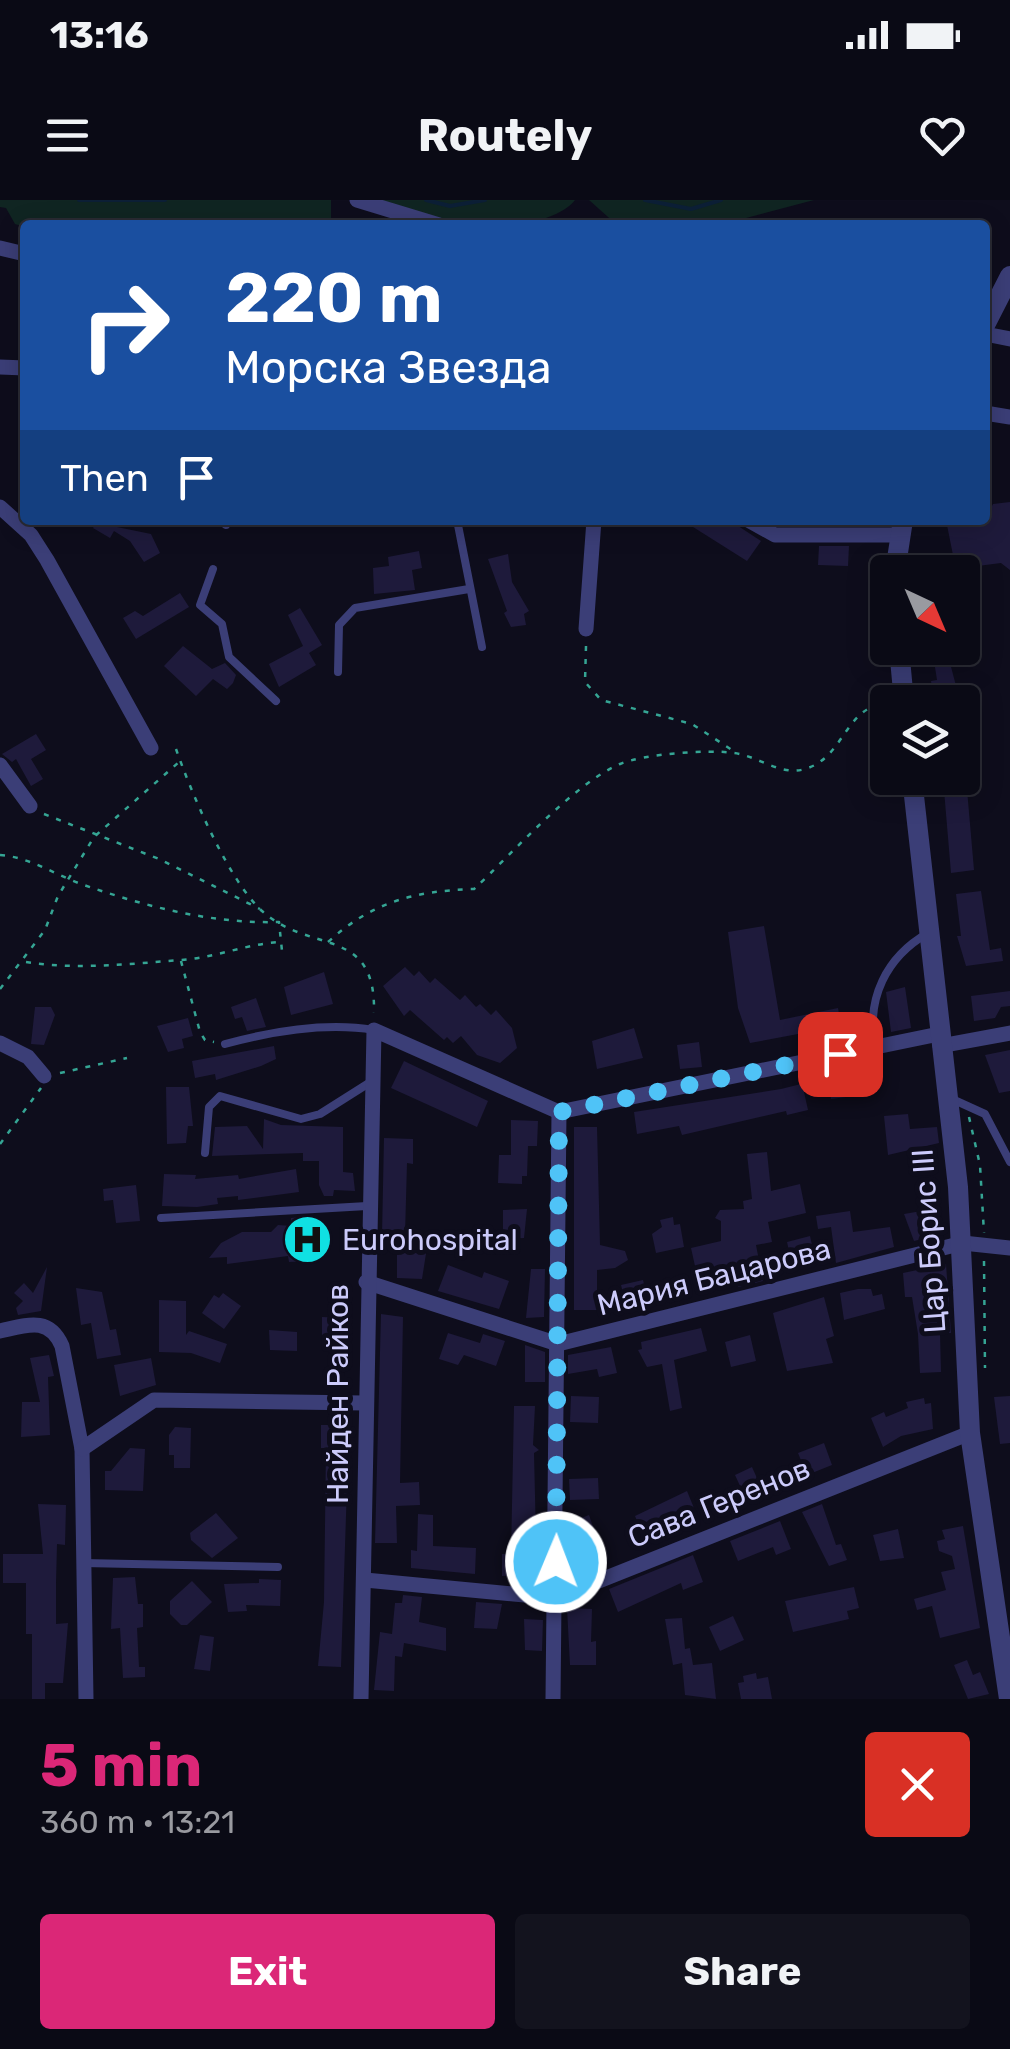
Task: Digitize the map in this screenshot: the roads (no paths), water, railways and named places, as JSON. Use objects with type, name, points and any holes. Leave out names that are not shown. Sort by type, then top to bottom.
[{"type":"street","points":[[358,200],[424,220]]},
{"type":"street","points":[[990,314],[1010,276]]},
{"type":"street","points":[[1,509],[31,535],[47,560],[151,748]]},
{"type":"street","points":[[586,629],[594,525]]},
{"type":"street","points":[[758,525],[776,535],[901,528],[897,555]]},
{"type":"street","points":[[0,765],[30,806]]},
{"type":"street","name":"Цар Борис III","points":[[914,795],[963,1243],[970,1433],[1000,1587],[1009,1699]]},
{"type":"street","points":[[374,1030],[559,1112],[876,1046],[1010,1033]]},
{"type":"street","name":"Найден Райков","points":[[361,1699],[367,1206],[374,1030]]},
{"type":"street","points":[[0,1043],[28,1058],[44,1076]]},
{"type":"street","points":[[553,1699],[559,1112]]},
{"type":"street","points":[[963,1243],[1010,1248]]},
{"type":"street","name":"Мария Бацарова","points":[[558,1344],[963,1243]]},
{"type":"street","points":[[366,1282],[558,1344]]},
{"type":"street","points":[[0,1331],[34,1324],[56,1332],[82,1448],[86,1699]]},
{"type":"street","points":[[82,1448],[154,1400],[364,1403]]},
{"type":"street","name":"Сава Геренов","points":[[364,1580],[556,1598],[970,1433]]},
{"type":"lane","points":[[458,525],[482,647]]},
{"type":"lane","points":[[213,568],[200,605],[222,624],[229,657],[276,701]]},
{"type":"lane","points":[[338,672],[339,625],[355,608],[468,589]]},
{"type":"lane","points":[[876,1046],[870,1018],[874,997],[898,956],[928,933]]},
{"type":"lane","points":[[225,1044],[293,1030],[347,1026],[374,1030]]},
{"type":"lane","points":[[205,1153],[209,1107],[220,1096],[301,1119],[320,1114],[370,1083]]},
{"type":"lane","points":[[948,1098],[986,1114],[1010,1162]]},
{"type":"lane","points":[[160,1218],[367,1206]]},
{"type":"lane","points":[[82,1562],[278,1567]]},
{"type":"waterway","points":[[79,200],[165,200]]},
{"type":"waterway","points":[[426,200],[450,206],[485,200]]},
{"type":"waterway","points":[[645,200],[691,209],[721,200]]},
{"type":"place","name":"Eurohospital","points":[[307,1240]]}]
